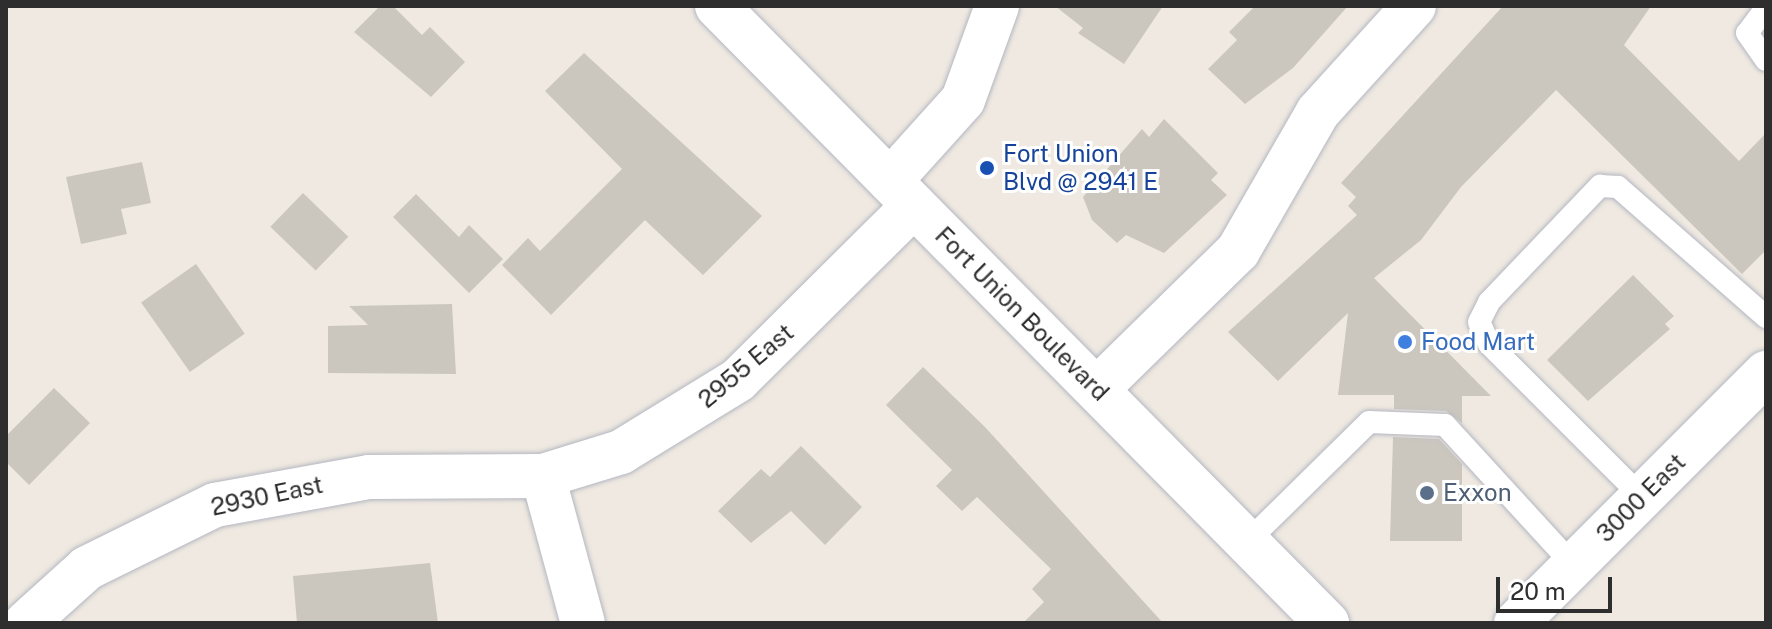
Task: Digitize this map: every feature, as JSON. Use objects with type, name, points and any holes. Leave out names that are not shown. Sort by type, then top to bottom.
[{"type":"street","name":"Fort Union Boulevard","points":[[717,6],[1327,623]]},
{"type":"street","name":"2955 East","points":[[543,476],[621,452],[738,380],[902,193],[963,100],[997,6]]},
{"type":"street","points":[[1097,389],[1238,251],[1318,112],[1414,6]]},
{"type":"street","name":"3000 East","points":[[1516,623],[1766,373]]},
{"type":"street","points":[[543,476],[583,623]]},
{"type":"street","name":"2930 East","points":[[26,623],[87,568],[215,505],[369,477],[543,476]]},
{"type":"lane","points":[[1766,8],[1747,33],[1766,60]]},
{"type":"lane","points":[[1642,497],[1489,344],[1479,322],[1489,302],[1600,186],[1618,187],[1766,317]]},
{"type":"lane","points":[[1247,542],[1369,422],[1445,425],[1574,566]]},
{"type":"building","points":[[380,6],[393,6],[422,35],[430,27],[465,62],[431,97],[354,32]]},
{"type":"building","points":[[1055,6],[1163,6],[1124,64],[1078,33],[1083,28]]},
{"type":"building","points":[[1255,6],[1348,6],[1293,68],[1245,104],[1208,69],[1237,40],[1229,32]]},
{"type":"building","points":[[1503,6],[1651,6],[1624,45],[1739,161],[1766,133],[1766,250],[1742,274],[1556,90],[1461,187],[1421,240],[1374,278],[1491,396],[1462,396],[1462,423],[1446,411],[1394,409],[1394,395],[1338,395],[1348,313],[1278,381],[1228,332],[1357,215],[1348,206],[1356,197],[1341,183]]},
{"type":"building","points":[[584,53],[762,216],[703,275],[645,220],[551,315],[502,265],[528,238],[540,251],[622,169],[545,91]]},
{"type":"building","points":[[1164,119],[1218,173],[1211,180],[1227,195],[1164,253],[1126,235],[1117,243],[1092,220],[1083,197],[1142,129],[1149,137]]},
{"type":"building","points":[[142,162],[151,203],[121,209],[127,234],[81,244],[66,177]]},
{"type":"building","points":[[303,193],[348,237],[316,271],[270,227]]},
{"type":"building","points":[[416,194],[459,237],[469,225],[503,259],[469,293],[393,217]]},
{"type":"building","points":[[196,264],[245,334],[190,372],[141,302]]},
{"type":"building","points":[[1633,275],[1674,316],[1665,324],[1670,329],[1588,401],[1547,360]]},
{"type":"building","points":[[452,304],[456,374],[328,373],[328,326],[368,325],[349,306]]},
{"type":"building","points":[[923,367],[985,427],[1163,623],[1023,623],[1044,602],[1032,589],[1051,569],[977,497],[962,511],[936,486],[952,470],[886,405]]},
{"type":"building","points":[[54,388],[90,423],[29,485],[6,462],[6,436]]},
{"type":"building","name":"Exxon","points":[[1393,437],[1439,439],[1462,464],[1462,541],[1390,541]]},
{"type":"building","points":[[801,446],[862,507],[825,545],[791,511],[751,543],[718,511],[761,469],[770,477]]},
{"type":"building","points":[[430,563],[438,623],[297,623],[293,576]]},
{"type":"place","name":"Fort Union Blvd @ 2941 E","points":[[987,168]]},
{"type":"place","name":"Food Mart","points":[[1405,342]]},
{"type":"place","name":"Exxon","points":[[1427,493]]}]
